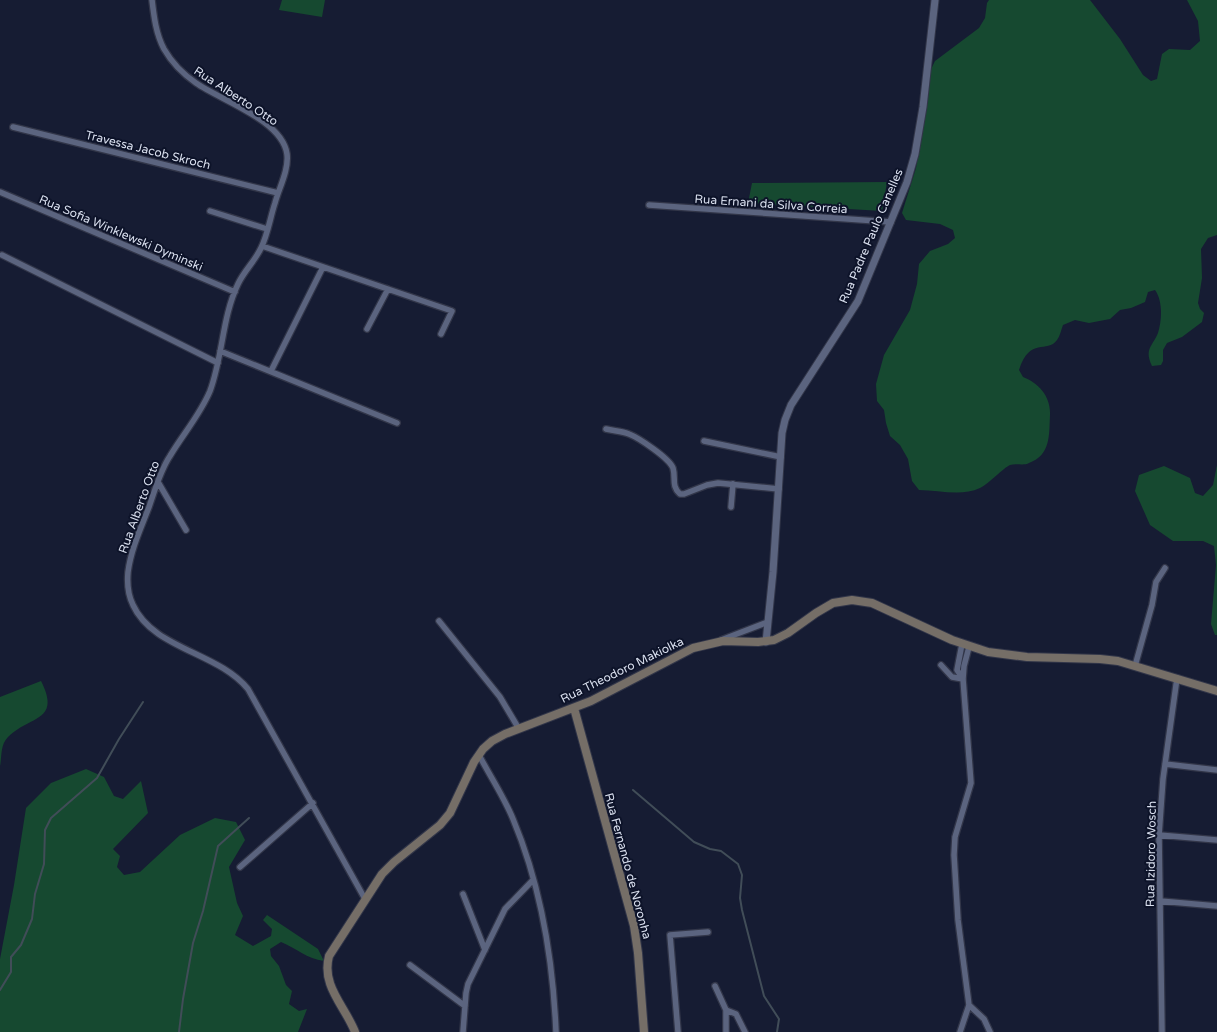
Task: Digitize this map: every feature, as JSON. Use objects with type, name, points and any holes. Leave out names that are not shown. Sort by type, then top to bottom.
[{"type":"main road","name":"Rua Theodoro Makiolka","points":[[355,1032],[330,984],[327,964],[333,949],[387,868],[445,820],[454,808],[479,755],[492,741],[574,708],[687,650],[714,642],[730,640],[766,642],[782,636],[824,607],[852,600],[872,603],[966,645],[1014,656],[1100,659],[1135,666],[1217,691]]},
{"type":"main road","name":"Rua Fernando de Noronha","points":[[574,708],[634,926],[644,1032]]},
{"type":"street","name":"Rua Alberto Otto","points":[[152,0],[159,40],[178,68],[196,83],[259,119],[279,135],[286,148],[287,155],[285,171],[262,246],[234,292],[211,387],[203,406],[170,454],[158,482],[133,550],[128,570],[128,588],[133,605],[142,620],[154,632],[219,665],[242,681],[313,803],[365,899]]},
{"type":"street","name":"Rua Padre Paulo Canelles","points":[[766,642],[783,427],[787,413],[794,400],[853,310],[908,182],[918,138],[925,91],[935,0]]},
{"type":"street","name":"Travessa Jacob Skroch","points":[[13,127],[278,193]]},
{"type":"street","name":"Rua Sofia Winklewski Dyminski","points":[[0,192],[234,292]]},
{"type":"street","name":"Rua Ernani da Silva Correia","points":[[649,205],[890,222]]},
{"type":"street","points":[[210,211],[267,230]]},
{"type":"street","points":[[262,246],[452,311],[441,334]]},
{"type":"street","points":[[2,255],[218,363]]},
{"type":"street","points":[[271,371],[323,267]]},
{"type":"street","points":[[367,329],[388,289]]},
{"type":"street","points":[[220,351],[397,423]]},
{"type":"street","points":[[606,429],[624,432],[633,436],[665,458],[673,467],[675,488],[680,494],[713,484],[733,484],[779,489]]},
{"type":"street","points":[[704,441],[781,458]]},
{"type":"street","points":[[158,482],[186,530]]},
{"type":"street","points":[[731,507],[733,484]]},
{"type":"street","points":[[1135,666],[1146,629],[1156,582],[1164,568]]},
{"type":"street","points":[[439,620],[500,697],[519,730]]},
{"type":"street","points":[[714,642],[768,622]]},
{"type":"street","points":[[960,1032],[969,1005],[958,920],[954,847],[957,828],[967,802],[971,783],[963,679],[957,670],[966,645]]},
{"type":"street","points":[[941,665],[952,677],[963,679]]},
{"type":"street","name":"Rua Izidoro Wosch","points":[[1162,1032],[1159,835],[1164,764],[1177,678]]},
{"type":"street","points":[[479,755],[512,818],[533,880],[551,960],[556,1032]]},
{"type":"street","points":[[1164,764],[1217,770]]},
{"type":"street","points":[[240,867],[313,803]]},
{"type":"street","points":[[1159,835],[1217,840]]},
{"type":"street","points":[[463,1032],[467,989],[505,909],[533,880]]},
{"type":"street","points":[[463,894],[485,950]]},
{"type":"street","points":[[1160,901],[1217,906]]},
{"type":"street","points":[[678,1032],[670,935],[708,932]]},
{"type":"street","points":[[410,965],[465,1006]]},
{"type":"street","points":[[715,986],[726,1010],[726,1032]]},
{"type":"street","points":[[969,1005],[984,1019],[990,1032]]},
{"type":"street","points":[[726,1010],[738,1016],[745,1032]]},
{"type":"green space","points":[[282,0],[325,0],[322,17],[279,10]]},
{"type":"green space","points":[[989,0],[1090,0],[1120,39],[1143,75],[1151,81],[1157,79],[1162,54],[1169,49],[1190,50],[1200,41],[1198,21],[1187,0],[1217,0],[1217,235],[1208,238],[1201,249],[1202,278],[1198,303],[1204,313],[1202,322],[1182,337],[1167,343],[1163,350],[1161,365],[1152,366],[1149,356],[1150,348],[1158,333],[1161,317],[1161,305],[1155,290],[1148,292],[1145,302],[1120,310],[1110,319],[1089,323],[1075,320],[1063,325],[1057,340],[1048,346],[1033,349],[1023,360],[1019,370],[1023,377],[1039,387],[1046,397],[1050,408],[1049,437],[1045,450],[1041,455],[1027,464],[1010,465],[984,486],[973,491],[958,493],[919,490],[912,481],[908,459],[900,445],[890,436],[884,410],[877,401],[876,384],[884,355],[910,310],[917,284],[919,264],[930,251],[948,244],[955,238],[953,230],[940,224],[906,220],[902,213],[916,168],[929,90],[930,71],[935,61],[979,28],[985,18]]},
{"type":"green space","points":[[887,182],[882,211],[748,203],[752,183]]},
{"type":"green space","points":[[1217,465],[1217,635],[1215,635],[1211,624],[1216,565],[1214,546],[1203,541],[1173,541],[1150,525],[1135,491],[1139,475],[1164,466],[1190,478],[1195,493],[1203,496],[1213,485]]},
{"type":"green space","points":[[41,681],[48,704],[45,711],[16,730],[5,740],[2,747],[0,766],[0,697]]},
{"type":"green space","points":[[86,769],[104,777],[114,796],[123,799],[141,781],[148,813],[113,849],[120,856],[117,867],[124,875],[140,872],[180,835],[215,818],[236,822],[245,840],[229,867],[237,903],[243,916],[235,935],[253,946],[271,936],[272,929],[263,920],[267,915],[318,949],[324,961],[307,956],[281,942],[270,949],[271,956],[279,966],[286,985],[292,991],[289,1004],[299,1011],[307,1009],[298,1032],[0,1032],[0,959],[26,808],[51,783]]},
{"type":"waterway","points":[[0,990],[11,972],[11,957],[21,945],[32,919],[35,894],[44,864],[45,830],[51,818],[97,778],[143,702]]},
{"type":"waterway","points":[[633,790],[694,842],[710,849],[721,851],[738,864],[742,875],[740,898],[742,910],[764,996],[779,1019],[777,1032]]},
{"type":"waterway","points":[[179,1032],[193,943],[203,911],[218,846],[249,818]]}]
